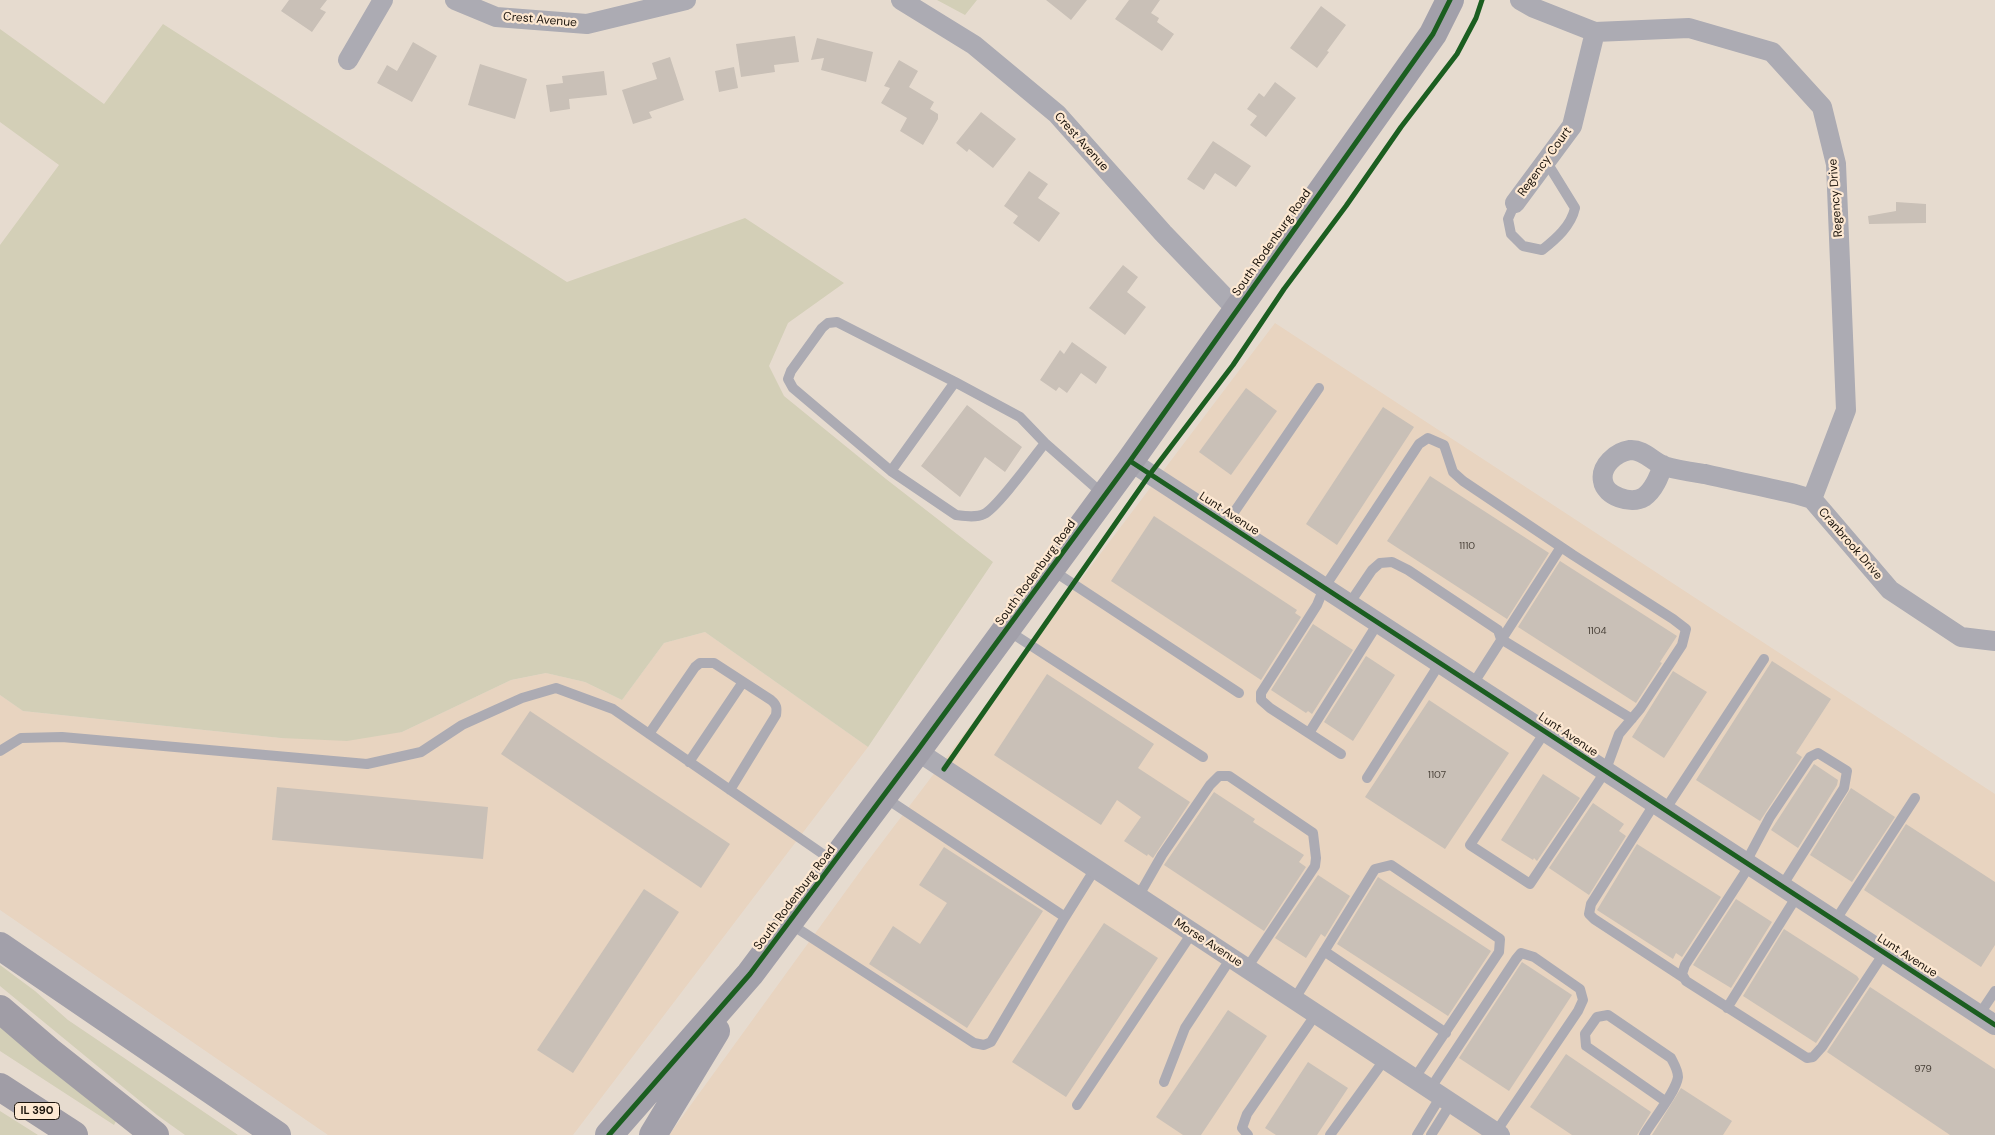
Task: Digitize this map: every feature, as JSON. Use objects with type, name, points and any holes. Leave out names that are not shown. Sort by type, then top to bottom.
[{"type":"highway","points":[[0,1009],[156,1135]]},
{"type":"highway","name":"IL 390","points":[[0,1087],[74,1135]]},
{"type":"street","points":[[348,60],[383,0]]},
{"type":"street","name":"Crest Avenue","points":[[455,0],[496,17],[587,24],[686,0]]},
{"type":"street","name":"Crest Avenue","points":[[901,0],[974,45],[1057,114],[1163,233],[1237,310]]},
{"type":"street","name":"South Rodenburg Road","points":[[609,1135],[750,974],[917,752],[1130,462],[1433,34],[1450,0]]},
{"type":"street","name":"Regency Drive","points":[[1520,0],[1534,8],[1595,32],[1689,28],[1772,52],[1822,107],[1836,164],[1846,410],[1812,500]]},
{"type":"street","name":"Regency Court","points":[[1515,203],[1572,126],[1595,32]]},
{"type":"street","name":"Lunt Avenue","points":[[1130,462],[1987,1020]]},
{"type":"street","name":"Cranbrook Drive","points":[[1663,465],[1794,494],[1812,500],[1890,590],[1961,637],[1995,641]]},
{"type":"street","name":"Morse Avenue","points":[[917,752],[1498,1134]]},
{"type":"street","points":[[0,946],[277,1135]]},
{"type":"street","name":"South Rodenburg Road","points":[[654,1135],[750,974]]},
{"type":"lane","points":[[1515,203],[1508,219],[1511,234],[1523,246],[1542,250],[1555,240],[1573,218],[1575,208],[1546,161]]},
{"type":"lane","points":[[1045,443],[1005,494],[984,514],[956,515],[891,471],[793,388],[788,379],[790,371],[816,335],[828,323],[836,322],[956,382],[1020,417],[1045,443],[1105,496]]},
{"type":"lane","points":[[891,471],[956,382]]},
{"type":"lane","points":[[1226,524],[1319,388]]},
{"type":"lane","points":[[1341,754],[1270,708],[1262,700],[1261,693],[1317,605],[1324,588],[1419,444],[1428,438],[1444,445],[1453,472],[1463,481],[1686,629],[1682,645],[1632,719],[1619,734],[1605,772],[1530,884],[1470,845],[1546,732]]},
{"type":"lane","points":[[1473,684],[1561,547]]},
{"type":"lane","points":[[1349,604],[1372,570],[1380,563],[1392,562],[1408,570],[1498,630],[1501,640],[1632,719]]},
{"type":"lane","points":[[1051,569],[1239,693]]},
{"type":"lane","points":[[1309,734],[1378,623]]},
{"type":"lane","points":[[1006,630],[1203,758]]},
{"type":"lane","points":[[1764,659],[1590,904],[1589,914],[1594,920],[1807,1058],[1814,1057],[1822,1047],[1884,953]]},
{"type":"lane","points":[[649,734],[700,662],[714,663],[775,704],[777,709],[776,715],[730,790]]},
{"type":"lane","points":[[1368,778],[1440,663]]},
{"type":"lane","points":[[689,762],[743,682]]},
{"type":"lane","points":[[0,752],[21,738],[62,737],[367,764],[421,752],[462,725],[522,698],[556,688],[613,709],[834,862]]},
{"type":"lane","points":[[1684,978],[1682,974],[1685,965],[1748,864],[1770,818],[1810,757],[1818,753],[1847,771],[1844,788],[1728,1008]]},
{"type":"lane","points":[[1138,897],[1162,855],[1210,785],[1219,776],[1229,776],[1313,833],[1315,866],[1185,1028],[1164,1082]]},
{"type":"lane","points":[[883,796],[1065,917]]},
{"type":"lane","points":[[1835,921],[1915,798]]},
{"type":"lane","points":[[1294,1000],[1375,869],[1391,865],[1500,938],[1499,952],[1446,1033],[1434,1092],[1431,1135]]},
{"type":"lane","points":[[788,922],[974,1043],[984,1045],[991,1042],[1095,869]]},
{"type":"lane","points":[[1077,1105],[1192,933]]},
{"type":"lane","points":[[1324,951],[1446,1033]]},
{"type":"lane","points":[[1417,1135],[1434,1092],[1521,953],[1534,957],[1580,989],[1583,1000],[1578,1011],[1498,1134]]},
{"type":"lane","points":[[1987,1020],[1995,991]]},
{"type":"lane","points":[[1248,1135],[1242,1128],[1247,1114],[1316,1014]]},
{"type":"lane","points":[[1644,1135],[1673,1089],[1678,1076],[1672,1058],[1608,1016],[1597,1017],[1585,1034],[1586,1046],[1665,1101]]},
{"type":"lane","points":[[1330,1135],[1385,1060]]},
{"type":"shaded area","points":[[937,0],[977,0],[965,15]]},
{"type":"shaded area","points":[[163,24],[567,282],[745,218],[844,283],[788,323],[769,366],[784,396],[886,479],[993,562],[868,747],[705,632],[664,643],[622,700],[585,682],[546,673],[511,680],[402,732],[347,741],[281,738],[23,711],[0,695],[0,245],[59,165],[0,122],[0,29],[104,104]]},
{"type":"shaded area","points":[[1275,323],[1995,794],[1995,1135],[669,1135],[864,866]]},
{"type":"shaded area","points":[[705,632],[868,747],[573,1135],[328,1135],[0,910],[0,695],[23,711],[281,738],[402,732],[511,680],[546,673],[585,682],[622,700],[664,643]]},
{"type":"shaded area","points":[[0,965],[35,991],[68,1020],[238,1135],[185,1135],[157,1115],[0,986]]},
{"type":"shaded area","points":[[0,1025],[116,1121],[114,1125],[0,1051]]},
{"type":"shaded area","points":[[0,1111],[38,1135],[0,1135]]},
{"type":"building","points":[[289,0],[327,0],[320,9],[326,12],[312,32],[281,11]]},
{"type":"building","points":[[1046,0],[1087,0],[1071,20]]},
{"type":"building","points":[[1129,0],[1160,0],[1151,13],[1159,18],[1157,22],[1174,34],[1162,51],[1115,19]]},
{"type":"building","points":[[1321,6],[1346,25],[1317,68],[1290,48]]},
{"type":"building","points":[[795,36],[799,62],[774,65],[775,72],[741,77],[736,44]]},
{"type":"building","points":[[817,38],[873,52],[866,82],[821,70],[824,58],[811,60]]},
{"type":"building","points":[[413,42],[437,56],[412,102],[377,83],[387,65],[397,71]]},
{"type":"building","points":[[670,57],[684,100],[649,112],[652,118],[633,124],[622,90],[657,79],[652,63]]},
{"type":"building","points":[[899,60],[918,71],[909,87],[934,102],[930,109],[938,114],[938,119],[923,145],[900,131],[907,118],[881,103],[890,88],[884,86]]},
{"type":"building","points":[[480,64],[527,79],[515,119],[468,105]]},
{"type":"building","points":[[734,67],[738,88],[719,92],[715,71]]},
{"type":"building","points":[[604,71],[607,95],[569,99],[570,109],[550,112],[546,85],[563,83],[562,76]]},
{"type":"building","points":[[1275,82],[1296,98],[1266,137],[1250,125],[1257,116],[1247,109],[1259,93],[1264,97]]},
{"type":"building","points":[[981,112],[1016,139],[993,168],[969,149],[967,152],[956,143]]},
{"type":"building","points":[[1213,141],[1251,166],[1236,187],[1215,173],[1204,190],[1187,179]]},
{"type":"building","points":[[1029,171],[1048,184],[1038,198],[1060,213],[1039,242],[1013,223],[1018,216],[1004,206]]},
{"type":"building","points":[[1896,202],[1926,204],[1926,223],[1869,224],[1868,216],[1896,211]]},
{"type":"building","points":[[1123,265],[1138,277],[1127,292],[1146,307],[1125,335],[1089,308]]},
{"type":"building","points":[[1072,342],[1107,367],[1096,384],[1081,373],[1067,393],[1059,387],[1056,391],[1040,380],[1060,350],[1064,354]]},
{"type":"building","points":[[1246,388],[1277,411],[1231,475],[1199,452]]},
{"type":"building","points":[[967,405],[1022,447],[1005,472],[985,457],[960,497],[921,466]]},
{"type":"building","points":[[1383,407],[1414,427],[1337,545],[1306,524]]},
{"type":"building","points":[[1430,476],[1549,553],[1507,619],[1387,541]]},
{"type":"building","points":[[1154,516],[1297,610],[1295,613],[1301,617],[1261,680],[1111,581]]},
{"type":"building","points":[[1560,561],[1677,636],[1636,703],[1518,627]]},
{"type":"building","points":[[1313,624],[1353,650],[1312,714],[1308,711],[1306,713],[1271,690]]},
{"type":"building","points":[[1366,656],[1395,675],[1353,741],[1324,722]]},
{"type":"building","points":[[1772,661],[1831,699],[1796,753],[1802,757],[1760,821],[1696,780]]},
{"type":"building","points":[[1673,671],[1707,692],[1664,758],[1632,737]]},
{"type":"building","points":[[1047,674],[1154,744],[1138,768],[1190,802],[1153,858],[1124,841],[1141,817],[1117,800],[1101,825],[994,755]]},
{"type":"building","points":[[1429,700],[1509,753],[1445,849],[1365,797]]},
{"type":"building","points":[[530,711],[730,844],[701,888],[501,754]]},
{"type":"building","points":[[1814,764],[1838,780],[1837,785],[1798,848],[1771,830]]},
{"type":"building","points":[[1543,774],[1580,798],[1537,861],[1501,840]]},
{"type":"building","points":[[277,787],[488,807],[483,859],[272,840]]},
{"type":"building","points":[[1851,788],[1895,817],[1852,882],[1810,855]]},
{"type":"building","points":[[1214,792],[1255,819],[1253,822],[1304,855],[1299,862],[1306,867],[1264,931],[1164,865]]},
{"type":"building","points":[[1593,803],[1624,824],[1619,831],[1626,836],[1589,895],[1549,868]]},
{"type":"building","points":[[1906,824],[1995,882],[1995,945],[1981,967],[1864,890]]},
{"type":"building","points":[[1637,844],[1721,897],[1682,957],[1676,953],[1673,959],[1597,910]]},
{"type":"building","points":[[944,847],[1043,911],[967,1028],[869,964],[893,926],[920,944],[947,903],[919,885]]},
{"type":"building","points":[[1318,875],[1350,896],[1325,937],[1321,934],[1306,958],[1275,938]]},
{"type":"building","points":[[1378,877],[1491,951],[1448,1016],[1337,944]]},
{"type":"building","points":[[644,889],[679,912],[573,1073],[537,1050]]},
{"type":"building","points":[[1736,899],[1772,922],[1731,988],[1693,965]]},
{"type":"building","points":[[1104,923],[1158,958],[1066,1097],[1012,1062]]},
{"type":"building","points":[[1784,929],[1859,979],[1816,1043],[1743,996]]},
{"type":"building","points":[[1522,962],[1572,995],[1509,1091],[1459,1058]]},
{"type":"building","points":[[1870,987],[1995,1069],[1995,1135],[1950,1135],[1827,1052]]},
{"type":"building","points":[[1228,1010],[1267,1036],[1201,1135],[1183,1135],[1156,1117]]},
{"type":"building","points":[[1566,1054],[1651,1112],[1637,1135],[1572,1135],[1530,1107]]},
{"type":"building","points":[[1308,1062],[1348,1088],[1317,1135],[1276,1135],[1265,1128]]},
{"type":"building","points":[[1681,1088],[1732,1121],[1723,1135],[1652,1135]]},
{"type":"cycle path","points":[[609,1135],[750,974],[917,751],[1130,461],[1433,34],[1450,0]]},
{"type":"cycle path","points":[[944,769],[1150,474],[1233,365],[1284,289],[1346,206],[1401,127],[1457,54],[1476,18],[1482,0]]},
{"type":"cycle path","points":[[1130,461],[1995,1025]]}]
